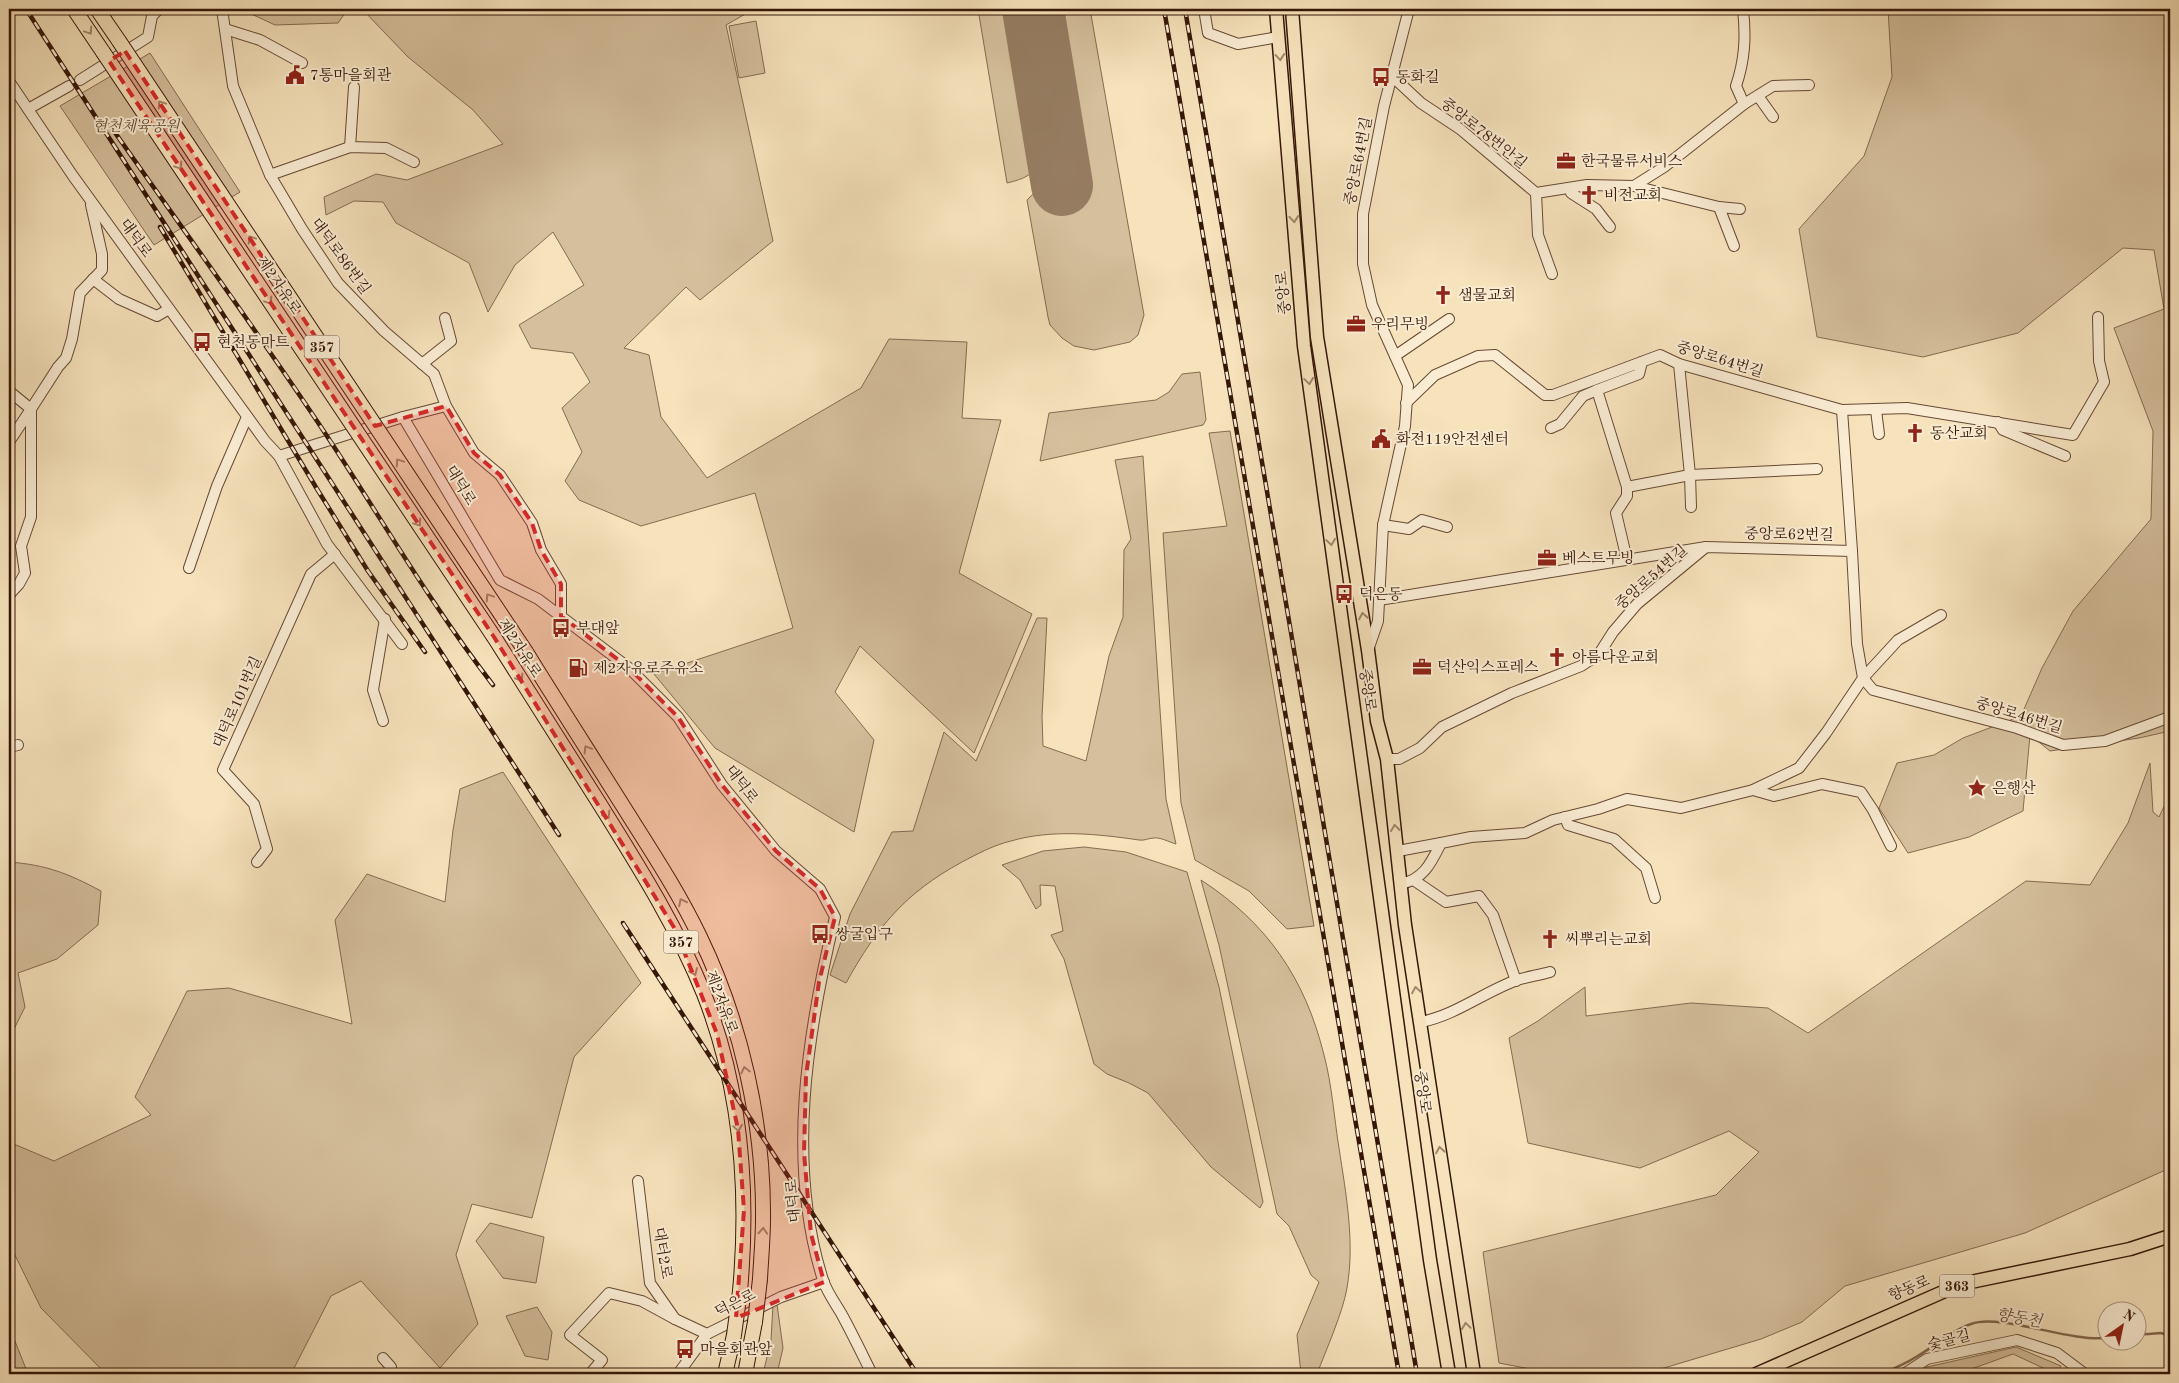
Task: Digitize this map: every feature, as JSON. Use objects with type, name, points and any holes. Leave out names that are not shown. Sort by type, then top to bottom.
[{"type":"highway","name":"제2자유로","points":[[74,9],[494,637],[656,893],[681,941],[704,995],[717,1034],[738,1128],[744,1210],[740,1291],[734,1335],[725,1374]]},
{"type":"highway","name":"제2자유로","points":[[97,9],[526,652],[674,887],[700,938],[716,976],[742,1055],[753,1111],[761,1169],[763,1218],[760,1280],[755,1322],[745,1374]]},
{"type":"main road","name":"중앙로","points":[[1276,9],[1304,346],[1429,1250],[1449,1374]]},
{"type":"main road","name":"중앙로","points":[[1292,9],[1317,337],[1368,650],[1377,721],[1387,759],[1405,925],[1474,1374]]},
{"type":"main road","name":"향동로","points":[[1756,1374],[1961,1284],[2130,1249],[2170,1236]]},
{"type":"street","points":[[80,80],[148,37],[152,16],[159,9]]},
{"type":"street","name":"대덕로86번길","points":[[222,9],[233,86],[270,175],[302,229],[338,283],[384,331],[434,374],[446,406],[474,453],[500,475],[532,523],[541,550],[561,584],[561,616]]},
{"type":"street","points":[[1204,9],[1208,33],[1238,44],[1278,37]]},
{"type":"street","name":"중앙로64번길","points":[[1368,650],[1378,621],[1384,525],[1405,426],[1408,385],[1372,305],[1364,264],[1363,214],[1392,76],[1409,9]]},
{"type":"street","points":[[1743,9],[1746,36],[1744,61],[1736,86],[1744,104]]},
{"type":"street","points":[[225,29],[260,40],[302,62]]},
{"type":"street","name":"중앙로78번안길","points":[[1392,76],[1421,103],[1460,129],[1536,193]]},
{"type":"street","name":"대덕로","points":[[9,81],[168,309],[247,417],[279,456],[335,554],[402,644]]},
{"type":"street","points":[[1634,186],[1664,167],[1744,104],[1773,86],[1809,85]]},
{"type":"street","points":[[28,109],[69,86]]},
{"type":"street","points":[[350,147],[354,87]]},
{"type":"street","points":[[1758,96],[1773,117]]},
{"type":"street","points":[[270,175],[350,147],[386,148],[414,162]]},
{"type":"street","points":[[1552,274],[1538,235],[1536,193],[1587,185],[1634,186],[1719,206],[1740,209]]},
{"type":"street","points":[[1570,188],[1571,193],[1596,209],[1610,227]]},
{"type":"street","points":[[9,442],[58,367],[66,358],[72,339],[80,293],[102,270],[102,254],[90,199]]},
{"type":"street","points":[[1719,206],[1734,246]]},
{"type":"street","points":[[93,279],[119,299],[157,316],[168,309]]},
{"type":"street","name":"중앙로64번길","points":[[1406,403],[1435,376],[1478,356],[1495,355],[1544,395],[1553,396],[1660,356],[1679,364],[1842,410],[1906,408],[2073,435],[2104,382],[2099,361],[2098,317]]},
{"type":"street","points":[[422,364],[450,341],[445,318]]},
{"type":"street","points":[[1395,356],[1449,318]]},
{"type":"street","points":[[1551,428],[1560,424],[1583,396],[1639,374],[1642,362]]},
{"type":"street","points":[[1679,364],[1690,475],[1691,507]]},
{"type":"street","points":[[1597,390],[1627,487],[1628,496],[1616,513],[1627,560]]},
{"type":"street","points":[[9,391],[31,409]]},
{"type":"street","points":[[279,456],[403,417],[446,406]]},
{"type":"street","points":[[9,595],[19,584],[24,573],[21,546],[32,517],[31,409]]},
{"type":"street","points":[[1842,410],[1852,551]]},
{"type":"street","points":[[1876,410],[1879,434]]},
{"type":"street","points":[[189,568],[217,486],[247,417]]},
{"type":"street","name":"대덕로","points":[[403,417],[500,580],[538,599],[629,668],[678,717],[722,785],[776,851],[820,889],[835,917],[819,982],[806,1076],[804,1153],[811,1234],[824,1282],[872,1374]]},
{"type":"street","name":"중앙로64번길","points":[[1998,422],[2004,430],[2065,456]]},
{"type":"street","points":[[1627,487],[1690,475],[1817,469]]},
{"type":"street","points":[[1384,525],[1409,529],[1422,520],[1447,527]]},
{"type":"street","name":"중앙로62번길","points":[[1379,600],[1706,547],[1852,551],[1858,644],[1863,678]]},
{"type":"street","name":"중앙로54번길","points":[[1387,759],[1399,758],[1413,752],[1420,748],[1442,727],[1512,693],[1581,666],[1600,654],[1613,632],[1637,604],[1706,547]]},
{"type":"street","name":"대덕로101번길","points":[[256,862],[267,849],[254,804],[223,770],[311,574],[335,554]]},
{"type":"street","points":[[1398,852],[1471,837],[1525,833],[1565,817],[1627,799],[1681,808],[1753,790],[1799,768],[1826,733],[1863,678],[1898,640],[1940,615]]},
{"type":"street","points":[[382,721],[373,690],[385,619]]},
{"type":"street","name":"중앙로46번길","points":[[1863,678],[1873,690],[2017,728],[2063,745],[2106,741],[2170,717]]},
{"type":"street","points":[[1753,790],[1774,796],[1822,784],[1861,792],[1873,810],[1891,846]]},
{"type":"street","points":[[1565,817],[1568,825],[1614,839],[1646,868],[1655,898]]},
{"type":"street","points":[[1401,884],[1414,881],[1427,870],[1441,843]]},
{"type":"street","points":[[1414,881],[1446,902],[1479,896],[1493,915],[1516,981]]},
{"type":"street","points":[[1421,1022],[1433,1020],[1468,1005],[1516,981],[1550,972]]},
{"type":"street","name":"대터2로","points":[[638,1181],[650,1283],[675,1319]]},
{"type":"street","name":"덕은로","points":[[678,1374],[707,1334],[781,1297],[824,1282]]},
{"type":"street","points":[[590,1374],[602,1360],[570,1335],[609,1293],[642,1301],[707,1334]]},
{"type":"street","name":"숯골길","points":[[1904,1374],[1927,1360],[2016,1340],[2057,1354],[2085,1374]]},
{"type":"street","points":[[383,1358],[391,1368],[391,1374]]},
{"type":"highlighted area","points":[[125,51],[375,426],[446,406],[474,453],[500,475],[532,523],[541,550],[561,584],[561,616],[629,668],[678,717],[722,785],[776,851],[820,889],[835,917],[819,982],[806,1076],[804,1153],[811,1234],[824,1282],[736,1318],[744,1210],[738,1129],[717,1034],[675,929],[494,637],[109,61]]},
{"type":"green space","points":[[247,9],[348,9],[338,23],[275,25],[247,12]]},
{"type":"green space","points":[[362,9],[754,9],[726,25],[773,241],[700,300],[686,287],[624,348],[649,355],[661,417],[707,478],[861,388],[889,339],[967,342],[962,418],[1001,420],[959,573],[1032,614],[974,753],[860,646],[835,692],[874,740],[854,832],[715,748],[654,674],[793,628],[755,493],[641,526],[579,500],[565,481],[582,452],[562,408],[590,382],[573,353],[531,348],[519,325],[584,285],[553,232],[515,265],[488,312],[469,263],[396,223],[383,202],[354,201],[326,215],[324,197],[376,174],[407,180],[503,144],[473,110],[408,57]]},
{"type":"green space","points":[[978,9],[1017,9],[1040,156],[1036,168],[1032,172],[1024,178],[1007,183]]},
{"type":"green space","points":[[1044,9],[1090,9],[1144,315],[1138,335],[1130,342],[1094,350],[1074,346],[1062,338],[1050,325],[1027,200],[1034,193],[1075,188]]},
{"type":"green space","points":[[1888,9],[2170,9],[2170,731],[2139,738],[2050,751],[2030,735],[2023,811],[1969,837],[1908,853],[1879,808],[1897,763],[1934,755],[1963,738],[2021,716],[2042,668],[2073,611],[2151,519],[2153,431],[2114,328],[2164,309],[2154,250],[2123,248],[2018,333],[1923,357],[1817,337],[1799,229],[1864,156],[1892,77]]},
{"type":"green space","points":[[756,21],[765,73],[739,78],[729,26]]},
{"type":"green space","name":"현천체육공원","points":[[150,53],[240,192],[154,245],[60,106]]},
{"type":"green space","points":[[1200,372],[1206,420],[1203,425],[1040,461],[1049,413],[1156,400],[1169,392],[1182,374]]},
{"type":"green space","points":[[1230,431],[1314,926],[1287,929],[1249,891],[1195,860],[1181,803],[1163,533],[1227,526],[1209,433]]},
{"type":"green space","points":[[1143,456],[1166,799],[1176,844],[1156,838],[1141,840],[1107,836],[1059,834],[1027,837],[998,845],[942,874],[908,899],[881,928],[846,983],[830,975],[850,914],[892,832],[913,831],[944,732],[976,761],[1037,618],[1047,618],[1042,717],[1043,746],[1086,761],[1109,656],[1123,617],[1124,550],[1131,539],[1115,460]]},
{"type":"green space","points":[[2150,763],[2153,812],[2159,817],[2170,794],[2170,1168],[2025,1233],[1845,1286],[1802,1322],[1761,1339],[1644,1374],[1556,1374],[1499,1363],[1483,1252],[1716,1195],[1759,1152],[1729,1131],[1640,1168],[1528,1143],[1509,1038],[1538,1021],[1585,987],[1586,1016],[1691,1003],[1768,1008],[1808,1033],[2026,881],[2090,885],[2128,823]]},
{"type":"green space","points":[[503,772],[641,983],[574,1057],[532,1218],[472,1204],[456,1255],[478,1324],[440,1368],[361,1281],[331,1296],[291,1374],[106,1374],[41,1308],[9,1243],[9,1142],[54,1161],[151,1115],[135,1097],[187,991],[229,988],[352,1024],[335,920],[367,874],[445,902],[453,830],[460,789]]},
{"type":"green space","points":[[1084,847],[1126,852],[1187,872],[1219,987],[1263,1202],[1260,1208],[1211,1167],[1148,1093],[1107,1074],[1094,1064],[1064,959],[1051,935],[1063,931],[1055,886],[1040,885],[1041,905],[1036,909],[1020,880],[1002,865],[1043,851]]},
{"type":"green space","points":[[9,862],[35,865],[56,871],[78,879],[101,891],[98,925],[57,959],[18,973],[25,1007],[9,1039]]},
{"type":"green space","points":[[1201,880],[1245,915],[1264,934],[1280,955],[1306,1001],[1316,1027],[1327,1066],[1347,1200],[1350,1253],[1345,1298],[1317,1374],[1301,1374],[1297,1335],[1319,1282],[1311,1275],[1289,1226],[1277,1214],[1219,945]]},
{"type":"green space","points":[[490,1223],[544,1237],[536,1283],[503,1278],[476,1241]]},
{"type":"green space","points":[[777,1304],[783,1348],[777,1374],[763,1374],[771,1340],[773,1305]]},
{"type":"green space","points":[[537,1307],[552,1332],[548,1360],[525,1356],[506,1316]]},
{"type":"green space","points":[[9,1326],[28,1374],[9,1374]]},
{"type":"green space","points":[[2016,1347],[2061,1366],[2056,1374],[2013,1354],[1963,1372],[1963,1374],[1915,1374],[1927,1367]]},
{"type":"waterway","name":"향동천","points":[[1881,1374],[1912,1360],[1942,1339],[1971,1324],[1999,1322],[2073,1336],[2096,1338]]},
{"type":"waterway","name":"향동천","points":[[2146,1334],[2161,1333],[2170,1336]]},
{"type":"runway","points":[[1033,9],[1062,185]]},
{"type":"railway","points":[[26,9],[559,835]]},
{"type":"railway","points":[[1164,9],[1399,1374]]},
{"type":"railway","points":[[1185,9],[1417,1374]]},
{"type":"railway","points":[[109,124],[292,384],[446,621],[493,685]]},
{"type":"railway","points":[[160,227],[368,571],[425,652]]},
{"type":"railway","points":[[623,923],[917,1374]]},
{"type":"place","name":"7통마을회관","points":[[295,75]]},
{"type":"place","name":"동화길","points":[[1381,77]]},
{"type":"place","name":"한국물류서비스","points":[[1566,161]]},
{"type":"place","name":"비전교회","points":[[1589,195]]},
{"type":"place","name":"샘물교회","points":[[1443,295]]},
{"type":"place","name":"우리무빙","points":[[1356,324]]},
{"type":"place","name":"현천동마트","points":[[202,342]]},
{"type":"place","name":"동산교회","points":[[1915,433]]},
{"type":"place","name":"화전119안전센터","points":[[1381,439]]},
{"type":"place","name":"베스트무빙","points":[[1547,558]]},
{"type":"place","name":"덕은동","points":[[1344,594]]},
{"type":"place","name":"부대앞","points":[[561,628]]},
{"type":"place","name":"아름다운교회","points":[[1557,657]]},
{"type":"place","name":"덕산익스프레스","points":[[1422,667]]},
{"type":"place","name":"제2자유로주유소","points":[[578,668]]},
{"type":"place","name":"은행산","points":[[1977,788]]},
{"type":"place","name":"쌍굴입구","points":[[820,934]]},
{"type":"place","name":"씨뿌리는교회","points":[[1550,939]]},
{"type":"place","name":"마을회관앞","points":[[685,1349]]}]
